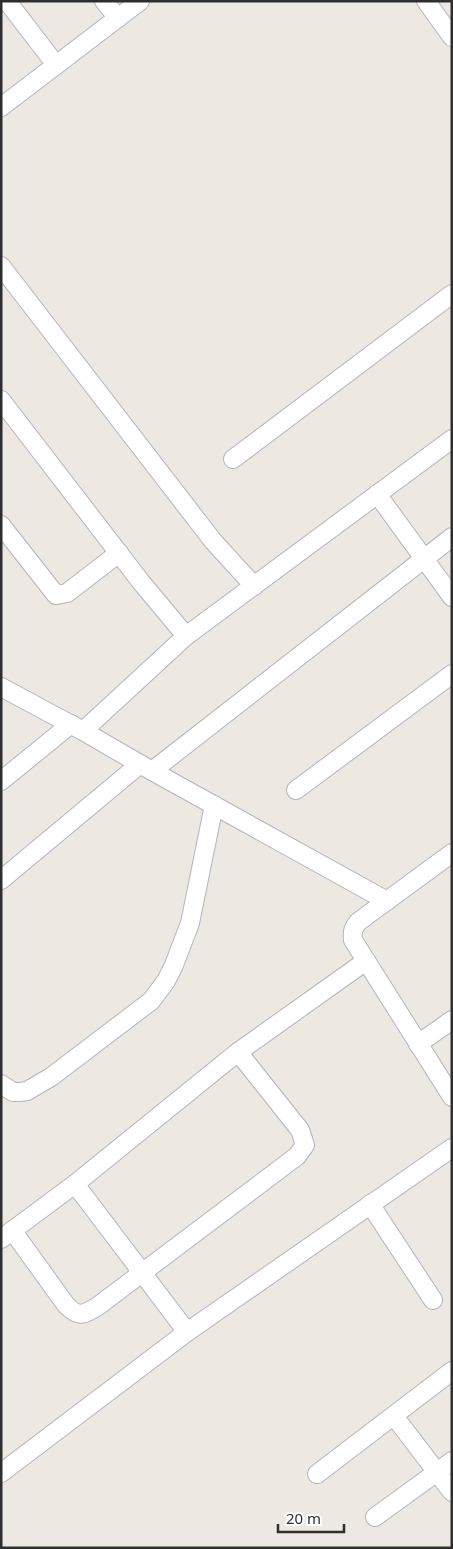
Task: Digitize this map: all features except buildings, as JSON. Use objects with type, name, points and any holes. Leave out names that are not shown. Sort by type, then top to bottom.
[{"type":"street","points":[[7,1],[56,65]]},
{"type":"street","points":[[104,1],[118,18]]},
{"type":"street","points":[[1,107],[140,1]]},
{"type":"street","points":[[426,1],[452,38]]},
{"type":"street","points":[[1,266],[213,541],[254,586]]},
{"type":"street","points":[[233,459],[452,294]]},
{"type":"street","points":[[1,400],[119,553],[186,636]]},
{"type":"street","points":[[1,782],[77,728],[186,636],[452,439]]},
{"type":"street","points":[[377,494],[452,597]]},
{"type":"street","points":[[1,525],[56,595],[67,594],[119,553]]},
{"type":"street","points":[[1,880],[452,537]]},
{"type":"street","points":[[296,790],[452,674]]},
{"type":"street","points":[[1,687],[387,901]]},
{"type":"street","points":[[1,1084],[13,1092],[27,1091],[51,1077],[151,1001],[166,981],[174,965],[190,923],[214,805]]},
{"type":"street","points":[[450,1091],[418,1044],[353,940],[353,929],[358,922],[452,853]]},
{"type":"street","points":[[238,1052],[300,1130],[305,1145],[297,1156],[98,1306],[86,1313],[79,1314],[73,1312],[7,1234],[75,1184],[238,1052],[366,961]]},
{"type":"street","points":[[418,1044],[452,1020]]},
{"type":"street","points":[[1,1473],[187,1332],[452,1148]]},
{"type":"street","points":[[75,1184],[187,1332]]},
{"type":"street","points":[[370,1204],[433,1300]]},
{"type":"street","points":[[317,1474],[452,1371]]},
{"type":"street","points":[[394,1416],[452,1492]]},
{"type":"street","points":[[375,1517],[452,1461]]}]
